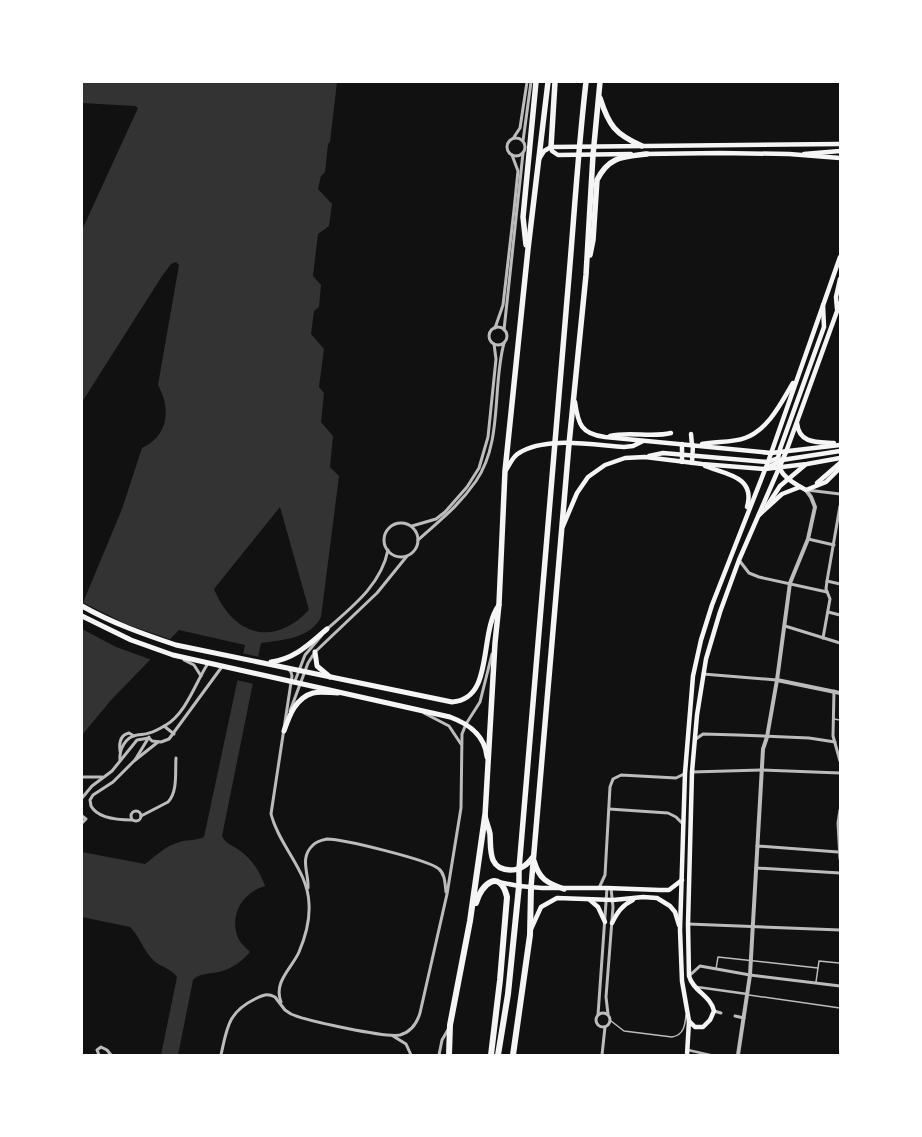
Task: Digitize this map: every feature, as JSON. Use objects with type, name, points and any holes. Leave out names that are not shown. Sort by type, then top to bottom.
[{"type":"highway","points":[[528,249],[523,217],[536,82]]},
{"type":"highway","points":[[449,1055],[450,1025],[470,921],[485,816],[495,643],[499,604],[505,471],[528,249],[548,82]]},
{"type":"highway","points":[[551,147],[555,82]]},
{"type":"highway","points":[[498,1055],[508,994],[519,886],[519,869],[554,444],[573,232],[578,146],[586,82]]},
{"type":"highway","points":[[513,1055],[530,935],[533,857],[563,527],[569,444],[575,401],[586,274],[593,155],[600,82]]},
{"type":"highway","points":[[599,95],[608,122],[616,132],[626,139],[642,146]]},
{"type":"highway","points":[[586,274],[593,240],[597,180],[608,164],[620,158],[647,154]]},
{"type":"highway","points":[[485,816],[490,834],[491,857],[494,863],[504,869],[519,869],[527,864],[533,857]]},
{"type":"highway","points":[[533,857],[537,872],[542,880],[564,889]]},
{"type":"highway","points":[[470,921],[481,890],[485,885],[496,881],[503,885],[507,897],[500,980],[491,1055]]},
{"type":"main road","points":[[539,159],[544,151],[551,147],[840,143]]},
{"type":"main road","points":[[551,147],[554,153],[558,155],[720,152],[796,155],[840,161]]},
{"type":"main road","points":[[796,155],[840,151]]},
{"type":"main road","points":[[821,158],[840,158]]},
{"type":"main road","points":[[687,1053],[689,1021],[682,981],[680,930],[685,773],[690,704],[696,660],[710,610],[768,462],[840,257]]},
{"type":"main road","points":[[837,313],[836,297],[840,279]]},
{"type":"main road","points":[[765,469],[779,460],[786,452],[840,303]]},
{"type":"main road","points":[[689,1021],[694,1027],[703,1027],[710,1020],[714,1011],[708,1000],[694,987],[689,976],[688,924],[692,772],[694,740],[703,674],[710,641],[739,560],[778,468],[779,453],[824,327],[823,304]]},
{"type":"main road","points":[[694,445],[744,438],[752,434],[772,418],[799,373]]},
{"type":"main road","points":[[575,401],[577,418],[583,429],[590,434],[605,437],[771,453],[840,444]]},
{"type":"main road","points":[[797,422],[798,432],[803,438],[813,442],[840,444]]},
{"type":"main road","points":[[605,437],[627,433],[660,435],[671,433]]},
{"type":"main road","points":[[691,434],[694,445],[692,463]]},
{"type":"main road","points":[[505,471],[518,453],[537,446],[569,444],[624,447],[633,446],[644,440]]},
{"type":"main road","points":[[682,444],[682,462]]},
{"type":"main road","points":[[563,527],[577,493],[588,478],[600,468],[625,458],[645,457],[662,453],[768,462],[840,451]]},
{"type":"main road","points":[[645,457],[682,462],[765,469],[840,458]]},
{"type":"main road","points":[[806,490],[820,482],[840,463]]},
{"type":"main road","points":[[702,464],[733,475],[746,488],[749,502],[738,539]]},
{"type":"main road","points":[[767,506],[774,494],[787,479],[807,464]]},
{"type":"main road","points":[[778,468],[787,479],[806,490],[826,482],[840,468]]},
{"type":"main road","points":[[756,518],[767,506],[782,494],[800,487]]},
{"type":"main road","points":[[82,606],[106,619],[176,645],[240,657],[332,678],[446,701],[466,700],[478,687],[488,630],[494,611],[499,604]]},
{"type":"main road","points":[[82,616],[102,627],[172,655],[295,681],[450,717],[466,724],[474,730],[483,741],[486,751],[488,781]]},
{"type":"main road","points":[[266,663],[284,660],[296,654],[327,629]]},
{"type":"main road","points":[[315,652],[315,662],[319,669],[332,678]]},
{"type":"main road","points":[[284,732],[296,705],[306,696],[312,693],[344,692]]},
{"type":"main road","points":[[496,881],[519,886],[564,889],[609,888],[670,890],[682,880]]},
{"type":"main road","points":[[530,935],[542,907],[550,900],[564,898],[612,900],[643,897],[657,898],[670,906],[675,912],[680,930]]},
{"type":"main road","points":[[612,923],[617,912],[624,905],[631,900],[643,897]]},
{"type":"main road","points":[[586,899],[596,904],[605,922]]},
{"type":"street","points":[[504,343],[499,345],[494,344],[490,341],[489,336],[491,331],[495,328],[503,305],[518,171],[512,155],[507,147],[508,142],[514,138],[520,128],[527,82]]},
{"type":"street","points":[[284,732],[295,681],[304,672],[315,652],[377,593],[407,556],[414,551],[418,540],[453,510],[482,470],[492,437],[506,335],[504,330],[523,153],[525,148],[523,141],[531,82]]},
{"type":"street","points":[[514,138],[519,138],[523,141]]},
{"type":"street","points":[[512,155],[518,156],[523,153]]},
{"type":"street","points":[[495,328],[504,330]]},
{"type":"street","points":[[308,890],[296,862],[277,829],[271,814],[284,732],[298,670],[305,655],[327,629],[372,587],[386,563],[388,550],[385,539],[390,528],[401,523],[412,526],[436,519],[445,512],[467,487],[479,468],[488,437],[496,359],[494,344]]},
{"type":"street","points":[[806,490],[840,494]]},
{"type":"street","points":[[738,1055],[750,975],[763,749],[767,737],[785,626],[790,583],[808,539],[815,507],[806,490]]},
{"type":"street","points":[[824,638],[830,599],[827,592],[827,581],[840,506]]},
{"type":"street","points":[[412,526],[416,532],[418,540]]},
{"type":"street","points":[[808,539],[834,545]]},
{"type":"street","points":[[388,550],[395,556],[407,556]]},
{"type":"street","points":[[739,560],[754,575],[827,592]]},
{"type":"street","points":[[827,581],[840,584]]},
{"type":"street","points":[[828,612],[840,615]]},
{"type":"street","points":[[785,626],[840,643]]},
{"type":"street","points":[[392,1036],[406,1033],[413,1027],[419,1017],[447,894],[461,808],[463,757],[461,744],[466,724],[480,702],[495,643]]},
{"type":"street","points":[[162,652],[169,656],[184,660],[221,668],[232,668]]},
{"type":"street","points":[[184,660],[194,665],[200,676]]},
{"type":"street","points":[[120,752],[127,740],[134,736],[149,734],[164,726],[182,708],[207,665]]},
{"type":"street","points":[[287,667],[295,681]]},
{"type":"street","points":[[82,798],[102,777],[112,771],[137,740],[149,738],[152,741],[158,742],[167,741],[174,734],[221,668]]},
{"type":"street","points":[[703,674],[776,680],[840,693]]},
{"type":"street","points":[[834,692],[832,718],[833,736],[840,761]]},
{"type":"street","points":[[422,711],[449,726],[461,744]]},
{"type":"street","points":[[164,726],[174,734]]},
{"type":"street","points":[[120,760],[119,742],[124,735],[129,733],[134,736]]},
{"type":"street","points":[[134,761],[149,738],[149,734]]},
{"type":"street","points":[[694,740],[699,734],[703,734],[809,738],[835,742]]},
{"type":"street","points":[[158,742],[134,761],[113,782],[93,795],[90,803],[92,809],[98,814],[112,818],[138,821],[141,816],[168,802],[172,796],[176,758]]},
{"type":"street","points":[[692,772],[761,770],[840,773]]},
{"type":"street","points":[[599,888],[605,875],[611,782],[618,776],[676,778],[682,777],[685,773]]},
{"type":"street","points":[[82,778],[102,777]]},
{"type":"street","points":[[609,809],[668,813],[676,817],[683,825]]},
{"type":"street","points":[[840,810],[838,823],[838,852],[840,859]]},
{"type":"street","points":[[132,820],[131,814],[134,812],[139,813],[141,816]]},
{"type":"street","points":[[82,816],[86,819],[82,823]]},
{"type":"street","points":[[283,1007],[278,995],[279,987],[283,978],[294,962],[304,938],[309,906],[305,859],[314,844],[327,839],[390,852],[430,863],[441,870],[444,877],[447,894]]},
{"type":"street","points":[[757,846],[838,852]]},
{"type":"street","points":[[756,868],[840,873]]},
{"type":"street","points":[[604,1027],[597,1024],[609,888]]},
{"type":"street","points":[[601,1055],[604,1027],[611,1021],[608,1014],[606,997],[612,923],[612,900],[609,888]]},
{"type":"street","points":[[688,924],[753,925],[840,930]]},
{"type":"street","points":[[689,976],[700,966],[750,975],[840,986]]},
{"type":"street","points":[[694,987],[748,994]]},
{"type":"street","points":[[221,1055],[231,1020],[243,1005],[264,994],[269,994],[275,997],[291,1014],[300,1018],[392,1036],[406,1044],[411,1055]]},
{"type":"street","points":[[714,1011],[722,1013]]},
{"type":"street","points":[[598,1015],[602,1013],[608,1014]]},
{"type":"street","points":[[735,1016],[744,1018]]},
{"type":"street","points":[[439,1055],[442,1040],[450,1025]]},
{"type":"street","points":[[99,1055],[97,1050],[100,1047],[107,1050],[111,1055]]},
{"type":"street","points":[[687,1053],[710,1055]]},
{"type":"lane","points":[[832,718],[840,720]]},
{"type":"lane","points":[[716,970],[718,957],[818,968]]},
{"type":"lane","points":[[816,984],[819,961],[838,963]]},
{"type":"lane","points":[[748,994],[840,1008]]},
{"type":"lane","points":[[611,1021],[624,1031],[676,1036],[684,1027],[686,1009]]},
{"type":"shaded area","points":[[82,82],[337,82],[325,172],[321,176],[318,189],[332,204],[329,226],[318,234],[313,276],[321,285],[319,307],[314,311],[311,334],[324,349],[319,387],[324,393],[321,422],[333,436],[330,467],[339,476],[321,617],[310,630],[303,634],[286,639],[261,643],[222,836],[227,843],[239,850],[252,861],[261,875],[265,886],[257,889],[245,898],[240,904],[235,918],[235,927],[238,938],[250,952],[241,961],[226,970],[198,976],[193,980],[178,1055],[161,1055],[177,977],[175,974],[154,961],[130,927],[82,917],[82,852],[145,864],[161,851],[170,846],[183,841],[204,837],[245,645],[179,630],[112,699],[82,735],[82,605],[122,509],[142,448],[151,443],[158,436],[165,421],[165,403],[158,385],[179,265],[176,262],[171,264],[162,276],[82,402],[82,230],[138,108],[135,106],[82,103]],"holes":[[[280,507],[309,610],[295,622],[282,629],[268,632],[255,631],[243,626],[232,617],[222,605],[214,589]]]},
{"type":"pier","points":[[82,602],[126,624],[172,640],[152,660],[116,647],[82,629]]},
{"type":"pier","points":[[241,653],[260,657],[254,684],[236,680]]}]
